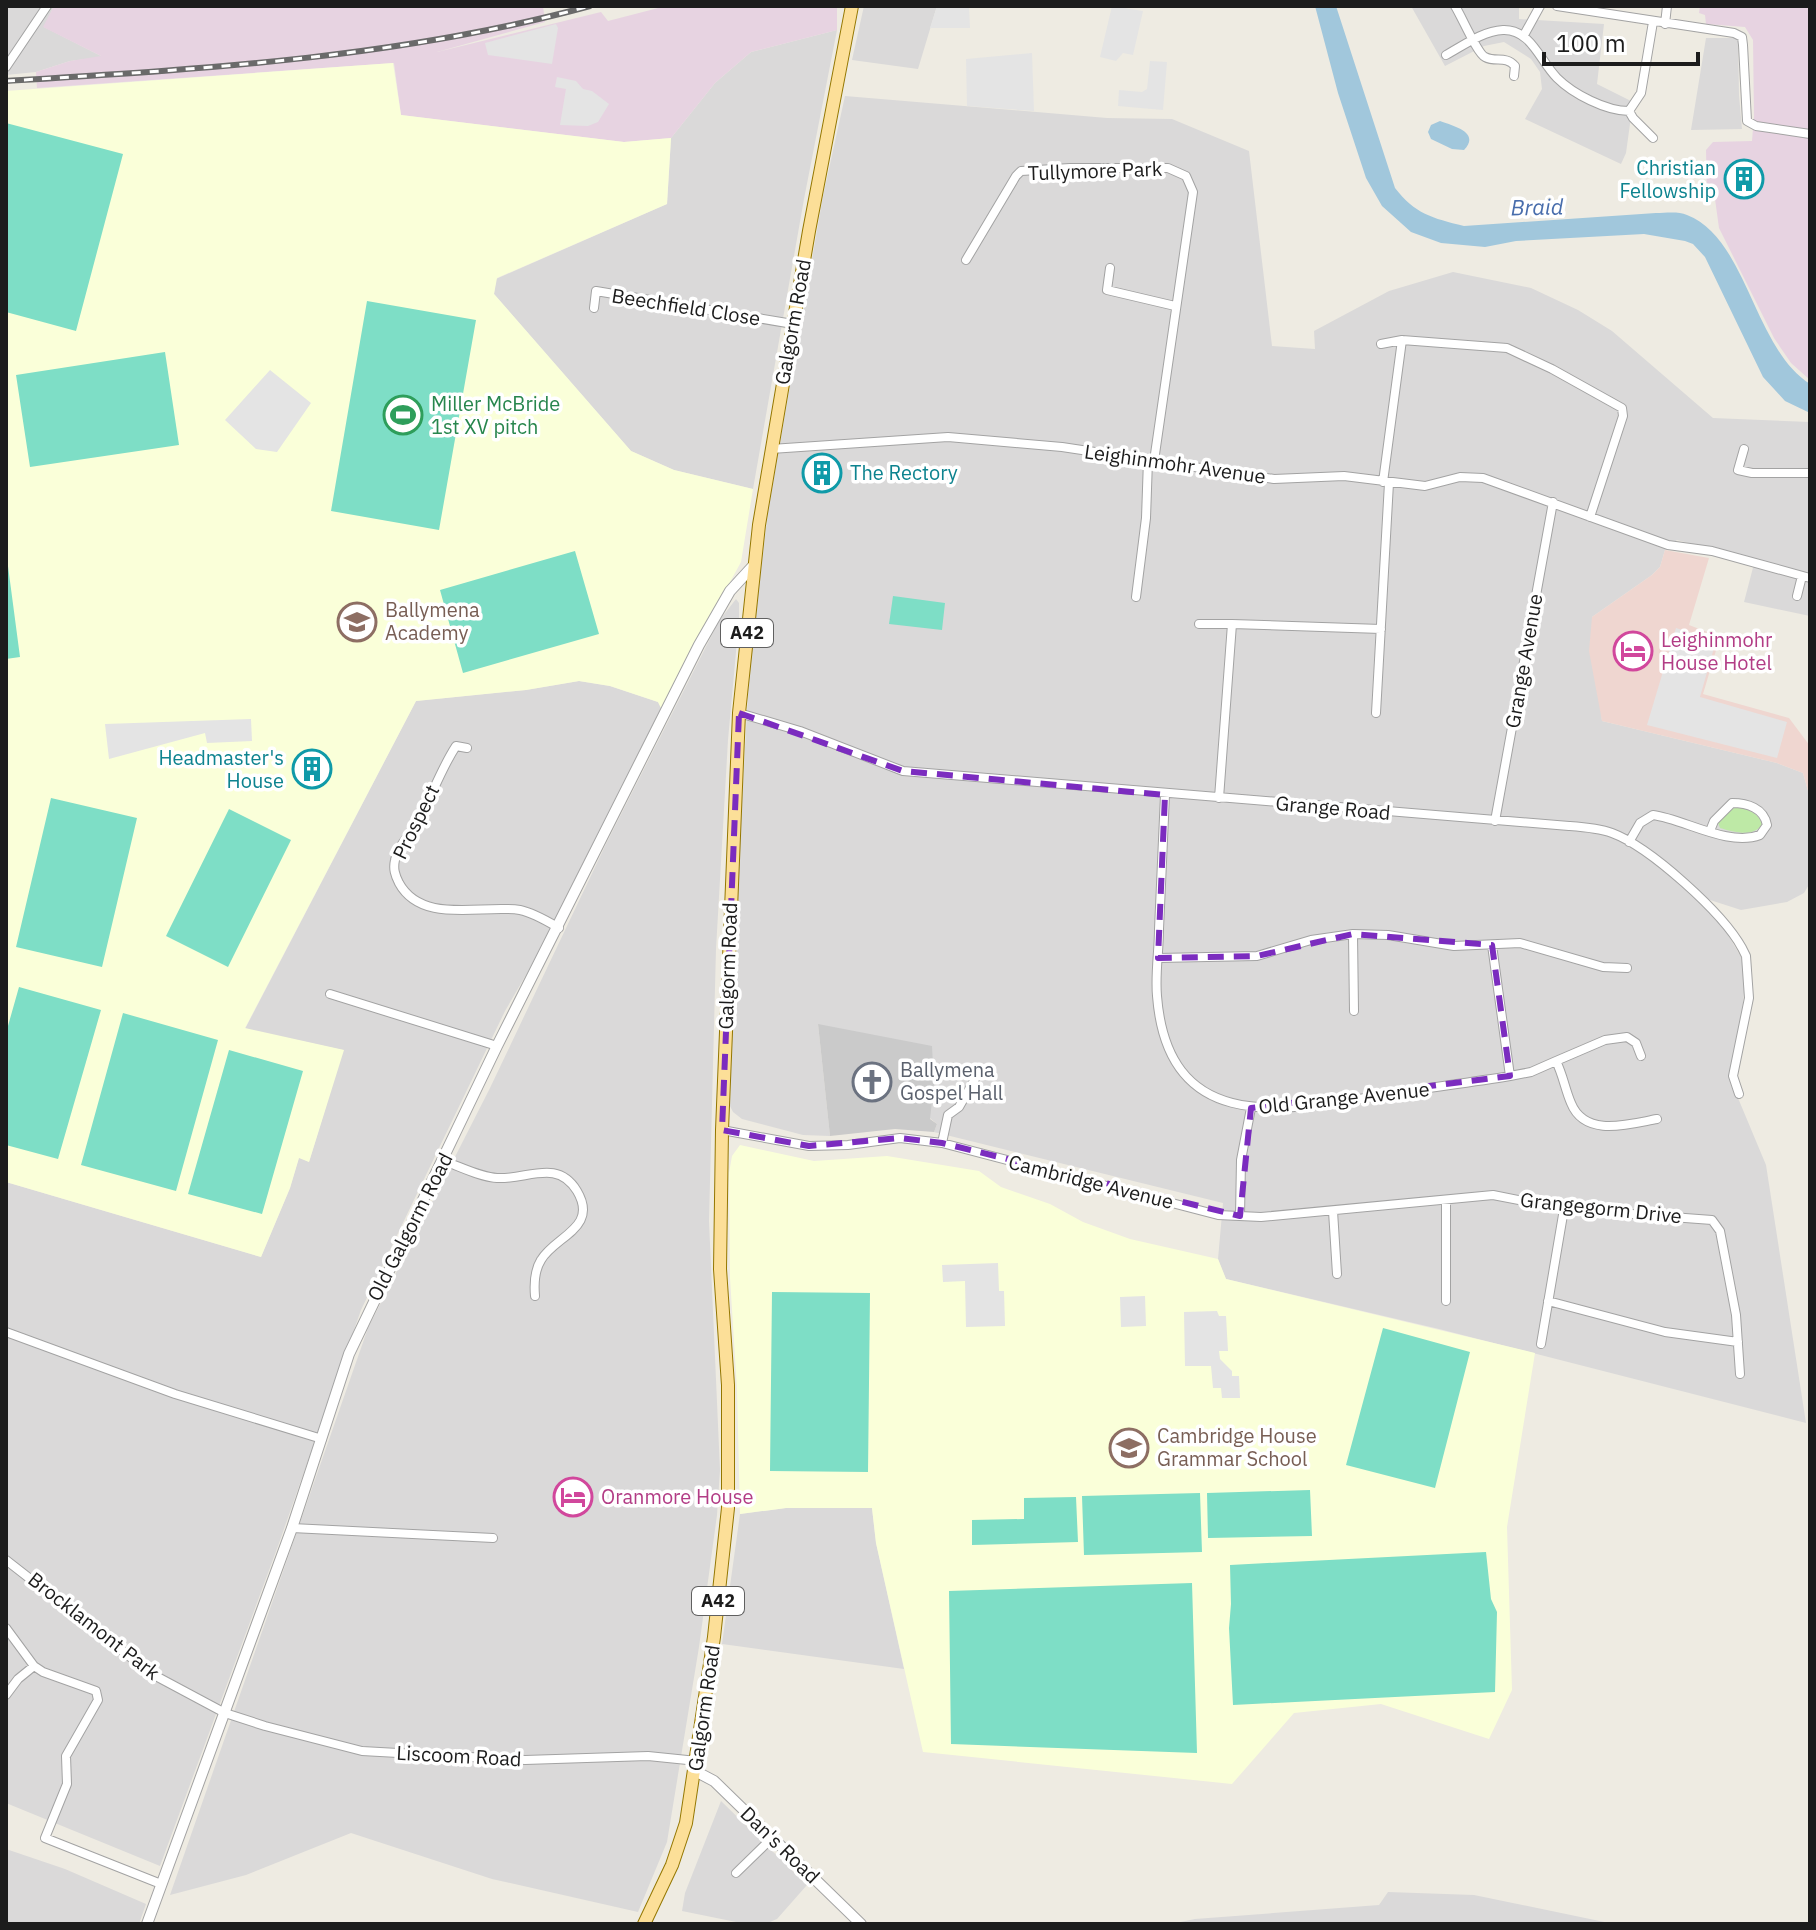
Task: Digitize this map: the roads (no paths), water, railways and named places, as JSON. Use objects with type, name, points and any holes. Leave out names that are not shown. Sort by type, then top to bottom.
[{"type":"main road","name":"Galgorm Road","points":[[644,1924],[672,1865],[686,1823],[728,1508],[728,1385],[720,1269],[722,1130],[739,713],[753,566],[771,449],[852,6]]},
{"type":"street","points":[[6,67],[47,6]]},
{"type":"street","points":[[1455,6],[1479,53],[1488,59],[1510,60],[1515,66],[1514,76]]},
{"type":"street","points":[[1524,35],[1540,6]]},
{"type":"street","points":[[1557,6],[1734,33],[1742,37],[1747,121],[1756,126],[1810,134]]},
{"type":"street","points":[[1665,24],[1667,6]]},
{"type":"street","points":[[1629,111],[1641,93],[1653,22]]},
{"type":"street","points":[[1446,55],[1486,33],[1503,30],[1524,35],[1564,85],[1607,106],[1629,111]]},
{"type":"street","points":[[1629,111],[1653,138]]},
{"type":"street","name":"Tullymore Park","points":[[966,260],[1021,171],[1070,168],[1175,170],[1190,181],[1193,192],[1151,461],[1136,597]]},
{"type":"street","points":[[1110,268],[1107,290],[1175,306]]},
{"type":"street","name":"Beechfield Close","points":[[594,308],[596,291],[793,324]]},
{"type":"street","points":[[1381,344],[1402,340],[1507,348],[1619,404],[1623,416],[1590,517]]},
{"type":"street","points":[[1376,713],[1386,482],[1402,340]]},
{"type":"street","name":"Leighinmohr Avenue","points":[[771,449],[948,437],[1036,444],[1274,479],[1344,476],[1425,486],[1460,477],[1483,478],[1668,545],[1712,551],[1806,577],[1797,596]]},
{"type":"street","points":[[1744,449],[1738,470],[1752,473],[1810,473]]},
{"type":"street","name":"Grange Avenue","points":[[1495,821],[1553,502]]},
{"type":"street","name":"Old Galgorm Road","points":[[147,1924],[292,1528],[349,1354],[497,1046],[699,645],[730,591],[753,566]]},
{"type":"street","points":[[1199,624],[1381,629]]},
{"type":"street","points":[[1219,798],[1232,624]]},
{"type":"street","name":"Grange Road","points":[[739,713],[800,731],[903,771],[1596,829],[1629,842],[1654,858],[1701,899],[1739,943],[1746,956],[1749,998],[1733,1076],[1739,1094]]},
{"type":"street","name":"Prospect","points":[[467,748],[456,746],[442,768],[419,821],[396,855],[394,871],[397,880],[409,895],[430,907],[520,910],[559,928]]},
{"type":"street","name":"Old Grange Avenue","points":[[1165,795],[1157,995],[1162,1025],[1176,1061],[1186,1076],[1213,1097],[1251,1108],[1330,1102],[1510,1076],[1531,1072],[1605,1040],[1627,1037],[1633,1039],[1641,1056]]},
{"type":"street","points":[[1629,842],[1640,823],[1653,815],[1710,831],[1753,838],[1764,831],[1766,819],[1751,806],[1732,803],[1714,821],[1710,831]]},
{"type":"street","points":[[1158,958],[1257,956],[1311,940],[1353,934],[1388,935],[1434,945],[1507,942],[1530,945],[1603,967],[1627,968]]},
{"type":"street","points":[[1353,934],[1354,1011]]},
{"type":"street","points":[[1492,945],[1510,1076]]},
{"type":"street","points":[[330,994],[497,1046]]},
{"type":"street","points":[[1556,1061],[1572,1107],[1590,1122],[1606,1127],[1657,1119]]},
{"type":"street","points":[[942,1143],[948,1115],[959,1107],[975,1079]]},
{"type":"street","points":[[1240,1216],[1241,1160],[1251,1108]]},
{"type":"street","name":"Cambridge Avenue","points":[[722,1130],[809,1146],[848,1145],[900,1138],[942,1143],[1218,1215],[1240,1216]]},
{"type":"street","points":[[444,1161],[497,1178],[550,1171],[568,1179],[574,1186],[582,1205],[580,1220],[572,1233],[541,1258],[535,1274],[535,1296]]},
{"type":"street","name":"Grangegorm Drive","points":[[1240,1216],[1261,1217],[1493,1195],[1564,1209],[1712,1220],[1720,1231],[1736,1315],[1740,1374]]},
{"type":"street","points":[[1446,1201],[1446,1301]]},
{"type":"street","points":[[1541,1344],[1564,1209]]},
{"type":"street","points":[[1333,1211],[1337,1274]]},
{"type":"street","points":[[1548,1301],[1665,1332],[1738,1342]]},
{"type":"street","points":[[6,1332],[175,1394],[322,1439]]},
{"type":"street","points":[[292,1528],[493,1538]]},
{"type":"street","name":"Brocklamont Park","points":[[6,1560],[152,1674],[225,1713]]},
{"type":"street","points":[[6,1628],[34,1666],[57,1679],[96,1691],[98,1700],[66,1756],[67,1784],[45,1838],[161,1884]]},
{"type":"street","points":[[6,1695],[18,1679],[34,1666]]},
{"type":"street","name":"Liscoom Road","points":[[225,1713],[362,1751],[525,1760],[648,1756],[696,1766]]},
{"type":"street","name":"Dan's Road","points":[[696,1766],[861,1924]]},
{"type":"street","points":[[736,1873],[772,1838]]},
{"type":"water","points":[[1315,6],[1336,6],[1395,188],[1410,204],[1433,217],[1464,226],[1656,213],[1687,215],[1707,228],[1724,246],[1775,346],[1791,367],[1810,384],[1810,413],[1785,401],[1763,377],[1705,257],[1693,244],[1644,234],[1516,241],[1485,247],[1441,243],[1411,232],[1382,206],[1366,178],[1338,93]]},
{"type":"water","points":[[1440,121],[1467,134],[1469,139],[1464,150],[1452,149],[1431,139],[1428,132],[1431,125]]},
{"type":"railway","points":[[6,81],[227,66],[373,49],[518,24],[590,6]]},
{"type":"place","name":"Christian Fellowship","points":[[1744,179]]},
{"type":"place","name":"Miller McBride 1st XV pitch","points":[[403,415]]},
{"type":"place","name":"The Rectory","points":[[822,473]]},
{"type":"place","name":"Ballymena Academy","points":[[357,622]]},
{"type":"place","name":"Leighinmohr House Hotel","points":[[1633,651]]},
{"type":"place","name":"Headmaster's House","points":[[312,769]]},
{"type":"place","name":"Ballymena Gospel Hall","points":[[872,1082]]},
{"type":"place","name":"Cambridge House Grammar School","points":[[1129,1448]]},
{"type":"place","name":"Oranmore House","points":[[573,1497]]},
{"type":"water label","name":"Braid","points":[[1537,207]]}]
